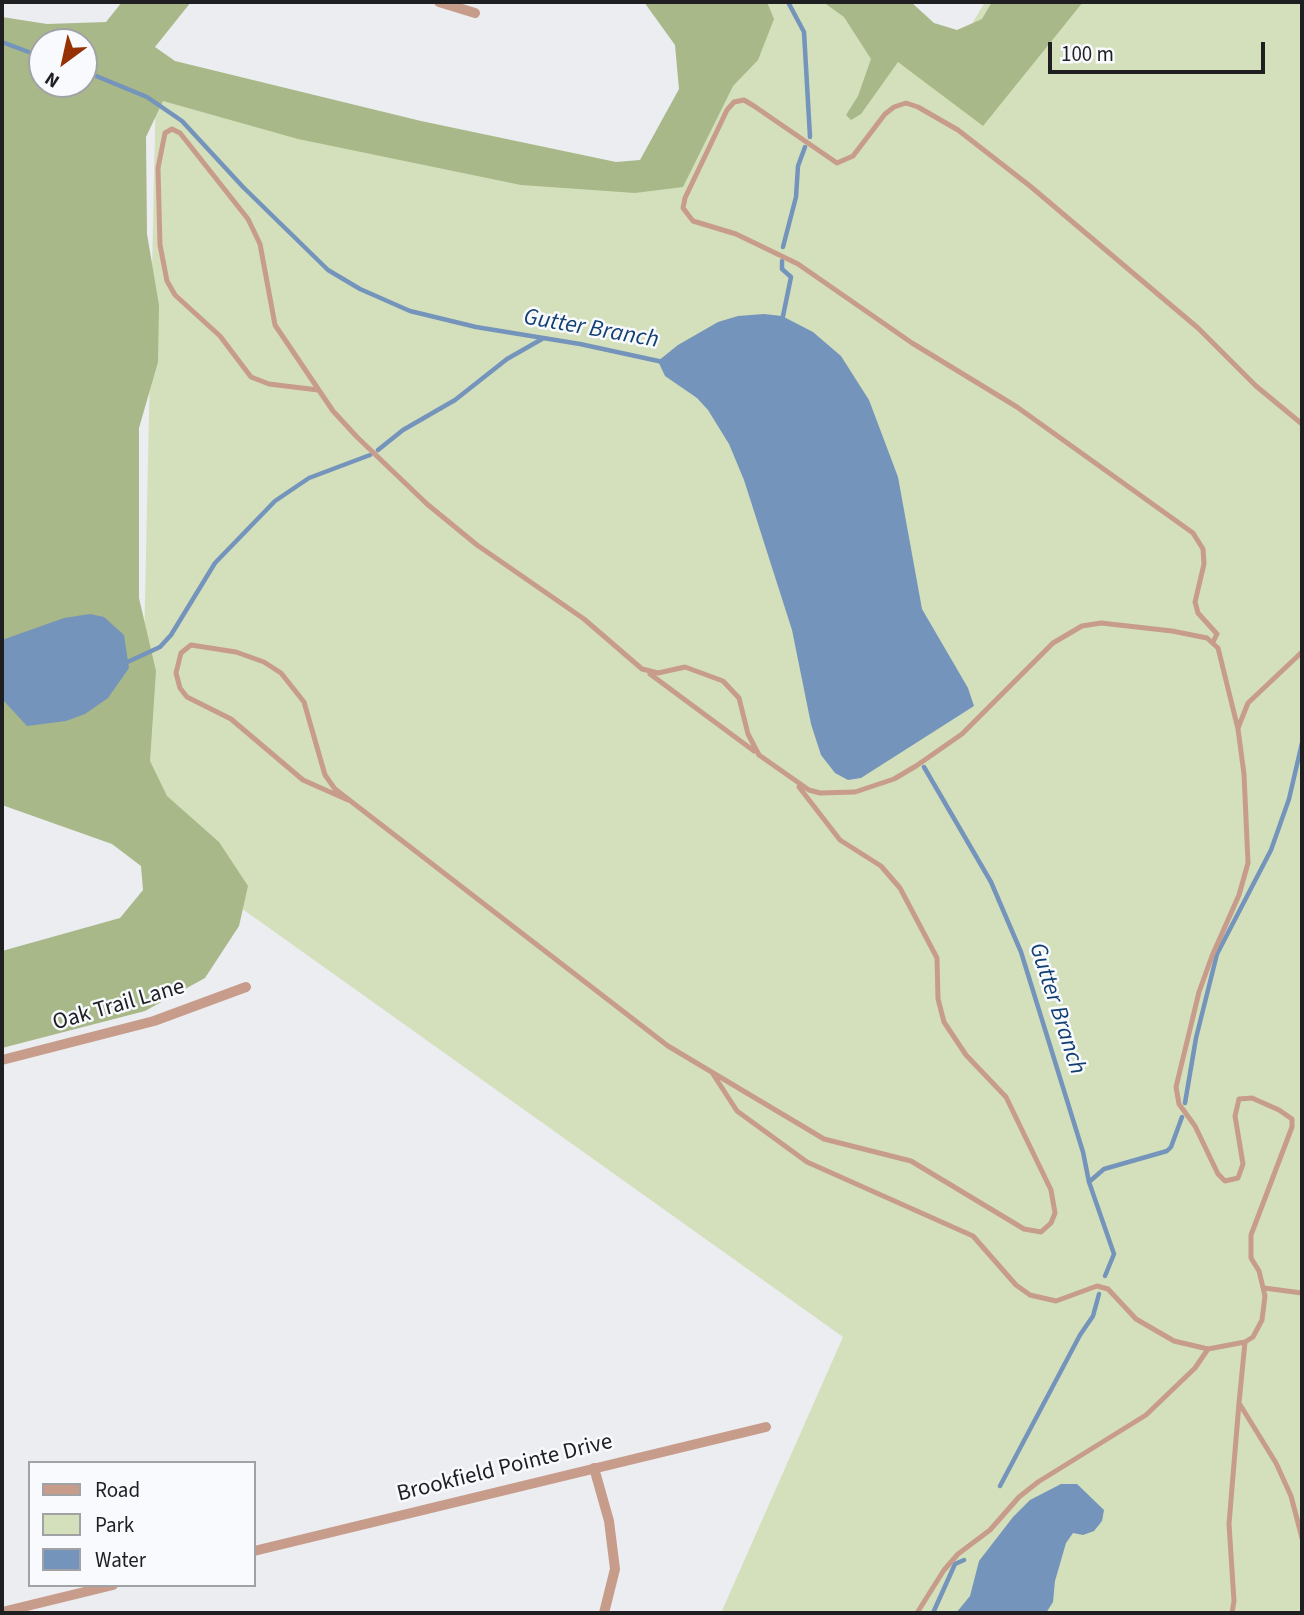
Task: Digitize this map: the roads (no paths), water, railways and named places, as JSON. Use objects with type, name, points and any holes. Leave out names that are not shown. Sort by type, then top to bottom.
[{"type":"street","points":[[439,2],[475,13]]},
{"type":"street","name":"Oak Trail Lane","points":[[2,1060],[154,1021],[246,987]]},
{"type":"street","name":"Brookfield Pointe Drive","points":[[256,1551],[765,1427]]},
{"type":"street","points":[[594,1468],[609,1521],[615,1569],[604,1613]]},
{"type":"street","points":[[2,1612],[105,1587]]},
{"type":"lane","points":[[1213,642],[1217,634],[1199,613],[1195,602],[1204,564],[1203,549],[1193,533],[1017,407],[912,343],[798,264],[736,234],[693,221],[683,208],[685,198],[727,110],[734,102],[744,100],[837,163],[853,156],[885,114],[894,107],[906,103],[918,107],[958,130],[1030,187],[1190,321],[1256,386],[1302,424]]},
{"type":"lane","points":[[318,390],[269,384],[251,377],[220,336],[175,295],[167,281],[160,244],[158,167],[165,133],[172,130],[180,133],[248,219],[260,244],[271,316],[318,390],[357,437],[427,504],[493,558],[584,619],[647,672],[797,784],[840,840],[881,866],[900,888],[937,958],[938,999],[944,1021],[954,1040],[1006,1097],[1018,1116],[1051,1189],[1055,1205],[1051,1223],[1041,1232],[1024,1229],[911,1161],[824,1139],[668,1046],[348,800],[326,775],[304,702],[281,673],[264,662],[236,652],[191,645],[181,653],[176,673],[180,688],[187,697],[232,719],[303,780],[348,800]]},
{"type":"lane","points":[[713,1074],[737,1111],[807,1162],[973,1236],[1016,1285],[1030,1295],[1056,1301],[1097,1286],[1108,1289],[1136,1319],[1156,1332],[1174,1341],[1208,1349],[1245,1342],[1259,1330],[1264,1288],[1251,1258],[1251,1235],[1292,1127],[1292,1119],[1252,1098],[1239,1099],[1236,1129],[1243,1164],[1238,1178],[1225,1181],[1217,1174],[1195,1126],[1180,1104],[1175,1087],[1199,992],[1239,895],[1248,863],[1247,801],[1238,729],[1221,654],[1213,642],[1200,635],[1172,631],[1101,623],[1082,626],[1053,643],[962,734],[894,779],[855,792],[835,794],[820,793],[797,784]]},
{"type":"lane","points":[[1238,729],[1248,703],[1302,652]]},
{"type":"lane","points":[[647,672],[658,673],[685,667],[723,681],[739,698],[748,734],[759,755]]},
{"type":"lane","points":[[1264,1288],[1302,1293]]},
{"type":"lane","points":[[1232,1613],[1234,1601],[1229,1524],[1245,1342]]},
{"type":"lane","points":[[917,1613],[944,1570],[958,1554],[990,1530],[1019,1497],[1038,1482],[1146,1415],[1195,1368],[1208,1349]]},
{"type":"lane","points":[[1238,1403],[1276,1463],[1291,1496],[1302,1538]]},
{"type":"water","points":[[738,316],[782,316],[813,332],[841,356],[869,400],[898,477],[922,609],[968,688],[974,706],[861,778],[848,780],[835,773],[821,755],[811,724],[792,630],[744,480],[729,444],[708,410],[697,398],[665,376],[658,361],[678,345],[718,322]]},
{"type":"water","points":[[90,614],[104,617],[124,635],[129,668],[108,698],[85,714],[66,721],[27,726],[2,699],[2,640],[64,618]]},
{"type":"water","points":[[1061,1484],[1077,1484],[1104,1510],[1102,1521],[1094,1531],[1083,1535],[1073,1533],[1066,1543],[1055,1581],[1053,1602],[1046,1613],[956,1613],[970,1596],[979,1561],[1013,1517],[1030,1500]]},
{"type":"waterway","points":[[788,2],[804,32],[810,137]]},
{"type":"waterway","name":"Gutter Branch","points":[[2,42],[28,52]]},
{"type":"waterway","name":"Gutter Branch","points":[[98,77],[147,97],[182,121],[243,187],[328,270],[360,289],[410,311],[476,327],[580,344],[663,362]]},
{"type":"waterway","points":[[783,247],[796,197],[798,166],[805,147]]},
{"type":"waterway","points":[[782,261],[782,269],[791,277],[782,321]]},
{"type":"waterway","points":[[378,450],[403,430],[455,400],[507,359],[542,339]]},
{"type":"waterway","points":[[123,664],[160,647],[171,635],[215,563],[275,501],[309,478],[370,455]]},
{"type":"waterway","points":[[1185,1103],[1196,1038],[1217,954],[1271,850],[1289,799],[1302,743]]},
{"type":"waterway","name":"Gutter Branch","points":[[924,767],[991,882],[1021,952],[1083,1152],[1089,1182],[1114,1254],[1105,1276]]},
{"type":"waterway","points":[[1089,1182],[1104,1169],[1167,1151],[1182,1117]]},
{"type":"waterway","name":"Gutter Branch","points":[[1000,1486],[1080,1335],[1093,1316],[1099,1294]]},
{"type":"waterway","name":"Gutter Branch","points":[[933,1613],[955,1564],[964,1560]]}]
